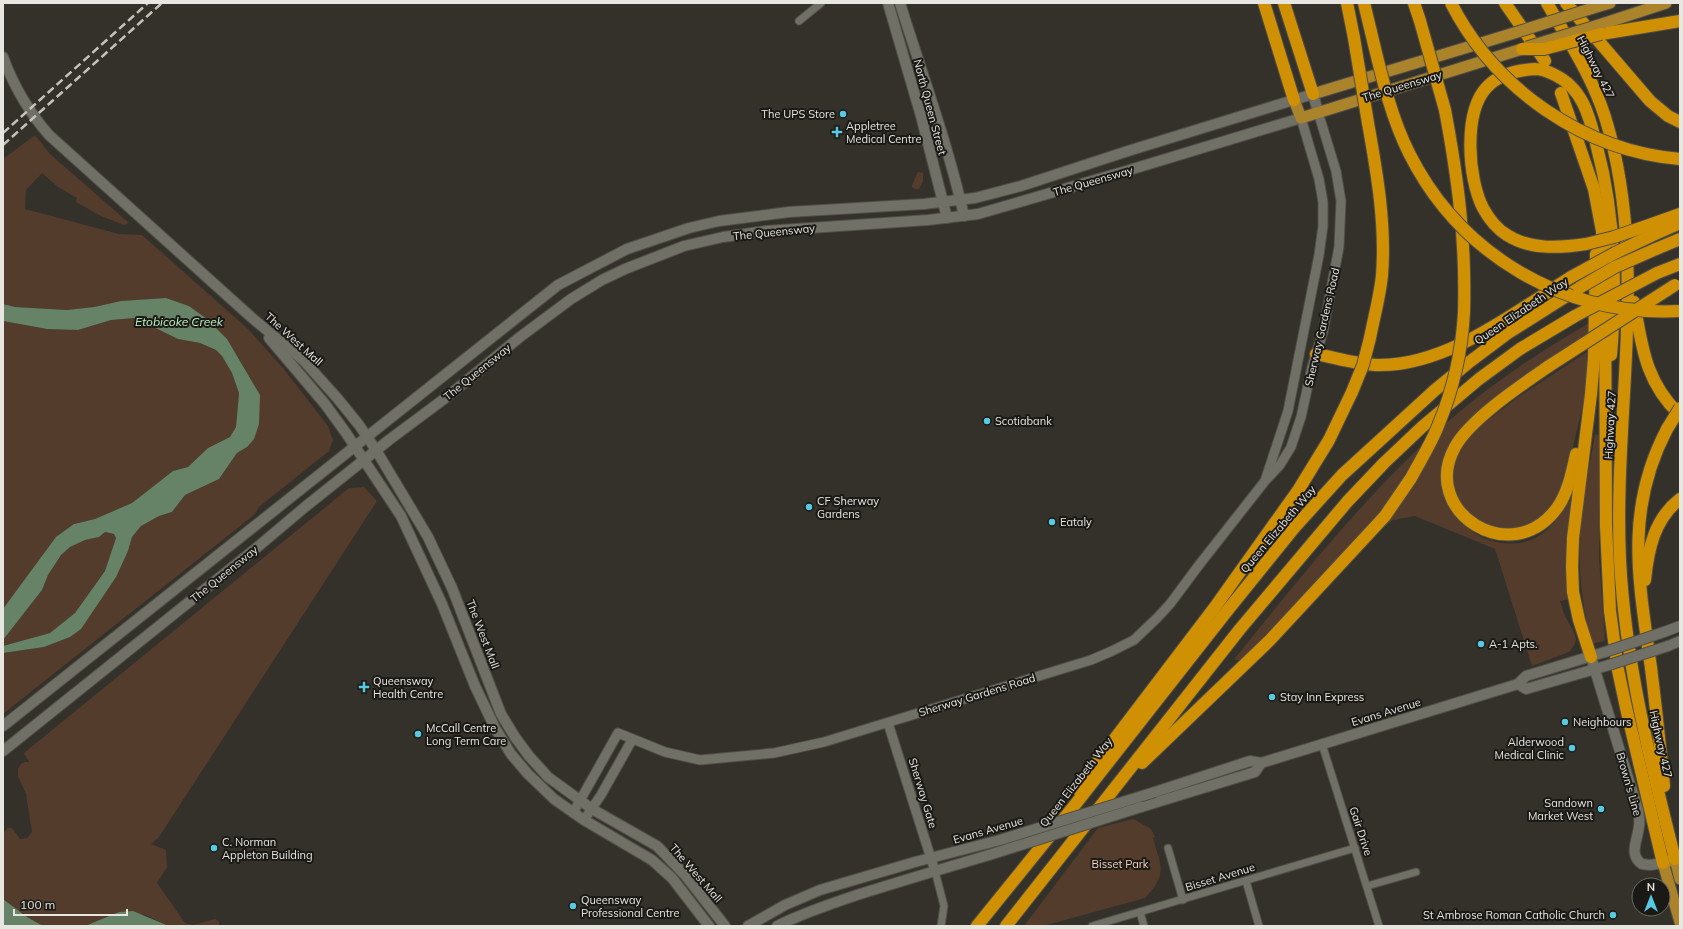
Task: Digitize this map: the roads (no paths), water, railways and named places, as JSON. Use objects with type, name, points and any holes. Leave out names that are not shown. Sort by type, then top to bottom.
[{"type":"highway","points":[[1264,3],[1294,100]]},
{"type":"highway","points":[[1284,3],[1313,94]]},
{"type":"highway","points":[[1074,806],[1088,774],[1215,607],[1299,489],[1329,440],[1364,365],[1382,276],[1383,229],[1375,162],[1354,38],[1346,3]]},
{"type":"highway","points":[[1364,3],[1390,104],[1409,153],[1434,195],[1451,216],[1475,240],[1523,275],[1552,290],[1574,298],[1608,307],[1653,312],[1680,312]]},
{"type":"highway","points":[[1114,790],[1270,640],[1385,516],[1411,478],[1438,426],[1459,357],[1463,332],[1465,253],[1461,206],[1454,156],[1445,110],[1414,3]]},
{"type":"highway","points":[[1451,3],[1469,33],[1492,62],[1506,77],[1547,112],[1583,133],[1625,149],[1680,159]]},
{"type":"highway","points":[[1505,3],[1545,61]]},
{"type":"highway","name":"Highway 427","points":[[1547,3],[1593,87],[1616,154],[1625,223],[1628,274],[1619,512],[1622,593],[1625,626],[1640,711],[1676,859]]},
{"type":"highway","points":[[1566,3],[1642,92],[1659,109],[1680,122]]},
{"type":"highway","points":[[1522,48],[1544,49],[1601,29],[1680,21]]},
{"type":"highway","points":[[1606,438],[1609,426],[1613,338],[1613,244],[1607,192],[1592,128],[1585,106],[1579,95],[1567,82],[1558,76],[1539,69],[1519,71],[1502,76],[1487,87],[1482,93],[1472,115],[1471,153],[1474,180],[1483,208],[1493,223],[1500,230],[1517,240],[1532,245],[1549,247],[1586,244],[1614,237],[1680,223]]},
{"type":"highway","name":"Highway 427","points":[[1561,93],[1594,189],[1600,218],[1605,269],[1604,404],[1606,438],[1606,526],[1608,577],[1613,633],[1626,712],[1661,849],[1663,863]]},
{"type":"highway","points":[[1588,173],[1594,230],[1596,274],[1595,330],[1591,394],[1578,489],[1573,538],[1572,567],[1573,592],[1578,620],[1591,657]]},
{"type":"highway","points":[[1316,354],[1378,365],[1405,364],[1438,355],[1475,337],[1571,277],[1680,214]]},
{"type":"highway","name":"Queen Elizabeth Way","points":[[977,926],[1074,806],[1241,593],[1294,528],[1342,475],[1429,395],[1508,333],[1615,267],[1680,239]]},
{"type":"highway","points":[[1006,926],[1240,629],[1347,502],[1384,463],[1422,427],[1479,379],[1520,349],[1575,316],[1657,273],[1680,264]]},
{"type":"highway","points":[[1628,274],[1646,363],[1656,385],[1667,401],[1680,415]]},
{"type":"highway","points":[[1591,394],[1571,475],[1558,507],[1548,518],[1538,526],[1528,531],[1517,534],[1502,534],[1478,528],[1465,517],[1453,500],[1449,489],[1448,465],[1456,446],[1471,427],[1549,366],[1677,283]]},
{"type":"highway","points":[[1663,809],[1664,789],[1656,705],[1643,616],[1637,548],[1639,516],[1649,470],[1667,429],[1680,408]]},
{"type":"highway","points":[[1643,616],[1650,544],[1661,520],[1680,499]]},
{"type":"main road","name":"North Queen Street","points":[[888,3],[921,116],[947,218]]},
{"type":"main road","name":"North Queen Street","points":[[900,3],[947,151],[964,216]]},
{"type":"main road","name":"The Queensway","points":[[3,726],[558,285],[627,249],[689,228],[719,221],[807,211],[943,202],[975,198],[1021,186],[1128,151],[1610,3]]},
{"type":"main road","points":[[1601,29],[1666,3]]},
{"type":"main road","name":"The Queensway","points":[[3,750],[376,450],[448,396],[520,337],[571,299],[624,268],[684,246],[723,238],[786,228],[947,218],[964,216],[1012,205],[1301,118],[1522,48]]},
{"type":"main road","name":"The West Mall","points":[[3,57],[19,94],[32,115],[49,135],[251,317],[304,361],[338,399],[367,436],[428,537],[452,588],[501,714],[529,756],[548,777],[592,809],[657,846],[685,875],[725,926]]},
{"type":"main road","name":"Sherway Gardens Road","points":[[1313,94],[1318,112]]},
{"type":"main road","name":"Sherway Gardens Road","points":[[1294,100],[1301,118]]},
{"type":"main road","points":[[786,228],[796,225],[803,219],[807,211]]},
{"type":"main road","name":"The West Mall","points":[[251,317],[325,404],[401,516],[442,604],[475,686],[495,728],[510,754],[554,799],[584,820],[652,860],[672,878],[709,926]]},
{"type":"main road","name":"Evans Avenue","points":[[748,926],[785,905],[812,893],[930,858],[1000,840],[1250,761],[1261,763],[1518,684],[1526,676],[1591,657],[1680,626]]},
{"type":"main road","name":"Evans Avenue","points":[[1518,684],[1526,689],[1594,670],[1680,642]]},
{"type":"main road","name":"Brown's Line","points":[[1591,657],[1638,810],[1640,824],[1635,848],[1635,857],[1642,864],[1650,865],[1663,863]]},
{"type":"main road","name":"Evans Avenue","points":[[777,926],[813,910],[1254,772],[1261,763]]},
{"type":"main road","points":[[1680,879],[1676,859],[1663,863],[1680,922]]},
{"type":"street","points":[[799,21],[821,3]]},
{"type":"street","name":"Sherway Gardens Road","points":[[581,801],[618,733],[632,740],[693,760],[710,760],[796,748],[824,742],[888,723],[1091,660],[1134,640],[1170,604],[1265,481],[1280,465],[1291,447],[1301,418],[1312,367],[1332,292],[1339,247],[1341,201],[1336,171],[1318,112]]},
{"type":"street","name":"Sherway Gardens Road","points":[[1265,481],[1288,411],[1319,255],[1323,226],[1323,202],[1319,179],[1301,118]]},
{"type":"street","points":[[1300,350],[1316,354]]},
{"type":"street","points":[[1297,363],[1312,367]]},
{"type":"street","name":"Sherway Gate","points":[[888,723],[935,871]]},
{"type":"street","points":[[584,820],[592,809],[632,740]]},
{"type":"street","name":"Gair Drive","points":[[1322,744],[1379,926]]},
{"type":"street","points":[[573,813],[581,801]]},
{"type":"street","points":[[1168,848],[1183,900]]},
{"type":"street","name":"Bisset Avenue","points":[[1092,926],[1355,848]]},
{"type":"street","points":[[935,871],[944,906],[942,926]]},
{"type":"street","points":[[1367,886],[1416,872]]},
{"type":"street","points":[[1246,881],[1259,926]]},
{"type":"street","points":[[1140,912],[1144,926]]},
{"type":"water","name":"Etobicoke Creek","points":[[166,298],[189,306],[207,319],[227,339],[260,395],[259,424],[254,439],[247,447],[237,453],[219,479],[185,495],[172,512],[159,516],[141,526],[132,537],[128,551],[116,577],[81,629],[70,637],[44,647],[3,653],[3,646],[50,633],[75,613],[105,571],[116,538],[114,534],[105,532],[99,537],[85,540],[70,547],[61,555],[48,575],[42,590],[3,640],[3,609],[56,537],[74,524],[95,519],[132,503],[173,471],[188,467],[208,448],[230,437],[236,427],[239,393],[232,373],[222,356],[216,350],[200,343],[178,339],[135,318],[111,320],[78,330],[47,329],[3,321],[3,304],[15,307],[67,310],[94,307],[121,301]]},
{"type":"water","points":[[3,899],[27,917],[43,926],[3,926]]},
{"type":"water","points":[[133,911],[169,926],[85,926],[119,912]]},
{"type":"railway","points":[[3,133],[148,3]]},
{"type":"railway","points":[[3,145],[162,3]]},
{"type":"place","name":"The UPS Store","points":[[843,114]]},
{"type":"place","name":"Appletree Medical Centre","points":[[837,132]]},
{"type":"place","name":"Scotiabank","points":[[987,421]]},
{"type":"place","name":"CF Sherway Gardens","points":[[809,507]]},
{"type":"place","name":"Eataly","points":[[1052,522]]},
{"type":"place","name":"A-1 Apts.","points":[[1481,644]]},
{"type":"place","name":"Queensway Health Centre","points":[[364,687]]},
{"type":"place","name":"Stay Inn Express","points":[[1272,697]]},
{"type":"place","name":"Neighbours","points":[[1565,722]]},
{"type":"place","name":"McCall Centre Long Term Care","points":[[418,734]]},
{"type":"place","name":"Alderwood Medical Clinic","points":[[1572,748]]},
{"type":"place","name":"Sandown Market West","points":[[1601,809]]},
{"type":"place","name":"C. Norman Appleton Building","points":[[214,848]]},
{"type":"place","name":"Queensway Professional Centre","points":[[573,906]]},
{"type":"place","name":"St Ambrose Roman Catholic Church","points":[[1613,915]]},
{"type":"park label","name":"Bisset Park","points":[[1120,864]]}]
